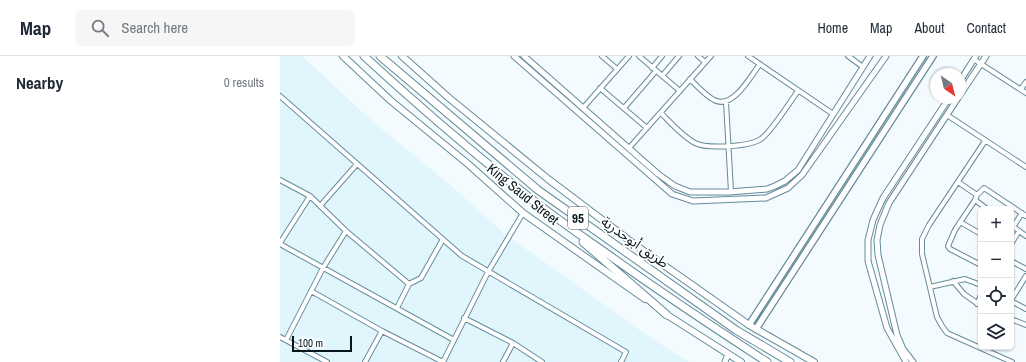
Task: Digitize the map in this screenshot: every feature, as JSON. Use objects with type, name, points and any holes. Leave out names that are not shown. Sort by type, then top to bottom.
[{"type":"highway","name":"طريق أبوحدرية","points":[[364,56],[400,89],[525,194],[555,217],[666,296],[767,362]]},
{"type":"highway","name":"طريق أبوحدرية","points":[[380,56],[538,190],[736,330],[790,362]]},
{"type":"highway","points":[[555,217],[667,315]]},
{"type":"main road","name":"King Saud Street","points":[[343,56],[390,100],[468,164],[523,213],[667,315],[741,362]]},
{"type":"main road","points":[[402,56],[449,98],[548,179],[638,247],[749,325],[814,362]]},
{"type":"main road","points":[[749,325],[923,56]]},
{"type":"main road","points":[[756,329],[933,56]]},
{"type":"street","points":[[514,56],[672,194],[693,200],[766,198],[788,188],[802,175],[886,56]]},
{"type":"street","points":[[602,56],[617,69]]},
{"type":"street","points":[[583,108],[629,56]]},
{"type":"street","points":[[639,56],[680,91]]},
{"type":"street","points":[[652,68],[662,56]]},
{"type":"street","points":[[662,76],[679,56]]},
{"type":"street","points":[[698,56],[705,62]]},
{"type":"street","points":[[629,148],[711,56]]},
{"type":"street","points":[[748,56],[833,114]]},
{"type":"street","points":[[848,56],[863,67]]},
{"type":"street","points":[[526,57],[658,174],[675,186],[690,192],[731,192],[766,189],[785,181],[798,170],[870,56]]},
{"type":"street","points":[[966,85],[986,56]]},
{"type":"street","points":[[966,72],[976,58],[980,63],[1026,93]]},
{"type":"street","points":[[690,80],[715,100],[726,102],[730,101],[736,96],[760,64]]},
{"type":"street","points":[[624,108],[656,71]]},
{"type":"street","points":[[1021,90],[1026,82]]},
{"type":"street","points":[[600,88],[647,128]]},
{"type":"street","points":[[661,113],[696,144],[704,146],[729,146],[753,143],[766,134],[798,91]]},
{"type":"street","points":[[280,96],[462,256],[626,352],[621,362]]},
{"type":"street","points":[[726,102],[731,192]]},
{"type":"street","points":[[906,362],[887,328],[868,261],[868,240],[873,220],[883,198],[945,104]]},
{"type":"street","points":[[913,362],[903,349],[893,322],[880,267],[877,240],[882,218],[889,203],[954,104]]},
{"type":"street","points":[[947,115],[1026,167]]},
{"type":"street","points":[[985,141],[929,225],[922,239],[922,254],[937,317],[947,333],[1012,362]]},
{"type":"street","points":[[320,206],[357,164]]},
{"type":"street","points":[[280,180],[310,196],[346,231],[409,284]]},
{"type":"street","points":[[958,182],[977,195]]},
{"type":"street","points":[[978,263],[950,249],[948,246],[949,240],[977,195],[984,188],[1024,214],[1014,224]]},
{"type":"street","points":[[310,196],[280,243],[454,340]]},
{"type":"street","points":[[975,200],[983,206]]},
{"type":"street","points":[[310,291],[382,331],[443,362],[488,272],[523,213]]},
{"type":"street","points":[[960,222],[978,232]]},
{"type":"street","points":[[1014,227],[1026,236]]},
{"type":"street","points":[[286,340],[310,291],[346,231]]},
{"type":"street","points":[[1012,242],[1019,231]]},
{"type":"street","points":[[397,308],[409,284],[421,278],[443,239]]},
{"type":"street","points":[[1014,263],[1026,270]]},
{"type":"street","points":[[1014,297],[1024,283],[1026,276]]},
{"type":"street","points":[[930,287],[966,279],[978,284]]},
{"type":"street","points":[[953,281],[964,294],[978,304]]},
{"type":"street","points":[[1014,303],[1026,309]]},
{"type":"street","points":[[464,318],[513,343],[542,362]]},
{"type":"street","points":[[1014,320],[1026,325]]},
{"type":"street","points":[[365,362],[382,331]]},
{"type":"street","points":[[280,337],[327,362]]},
{"type":"street","points":[[503,362],[513,343]]},
{"type":"street","points":[[725,362],[728,354]]},
{"type":"shaded area","points":[[280,56],[302,56],[371,120],[449,184],[505,234],[651,338],[689,362],[280,362]]}]
